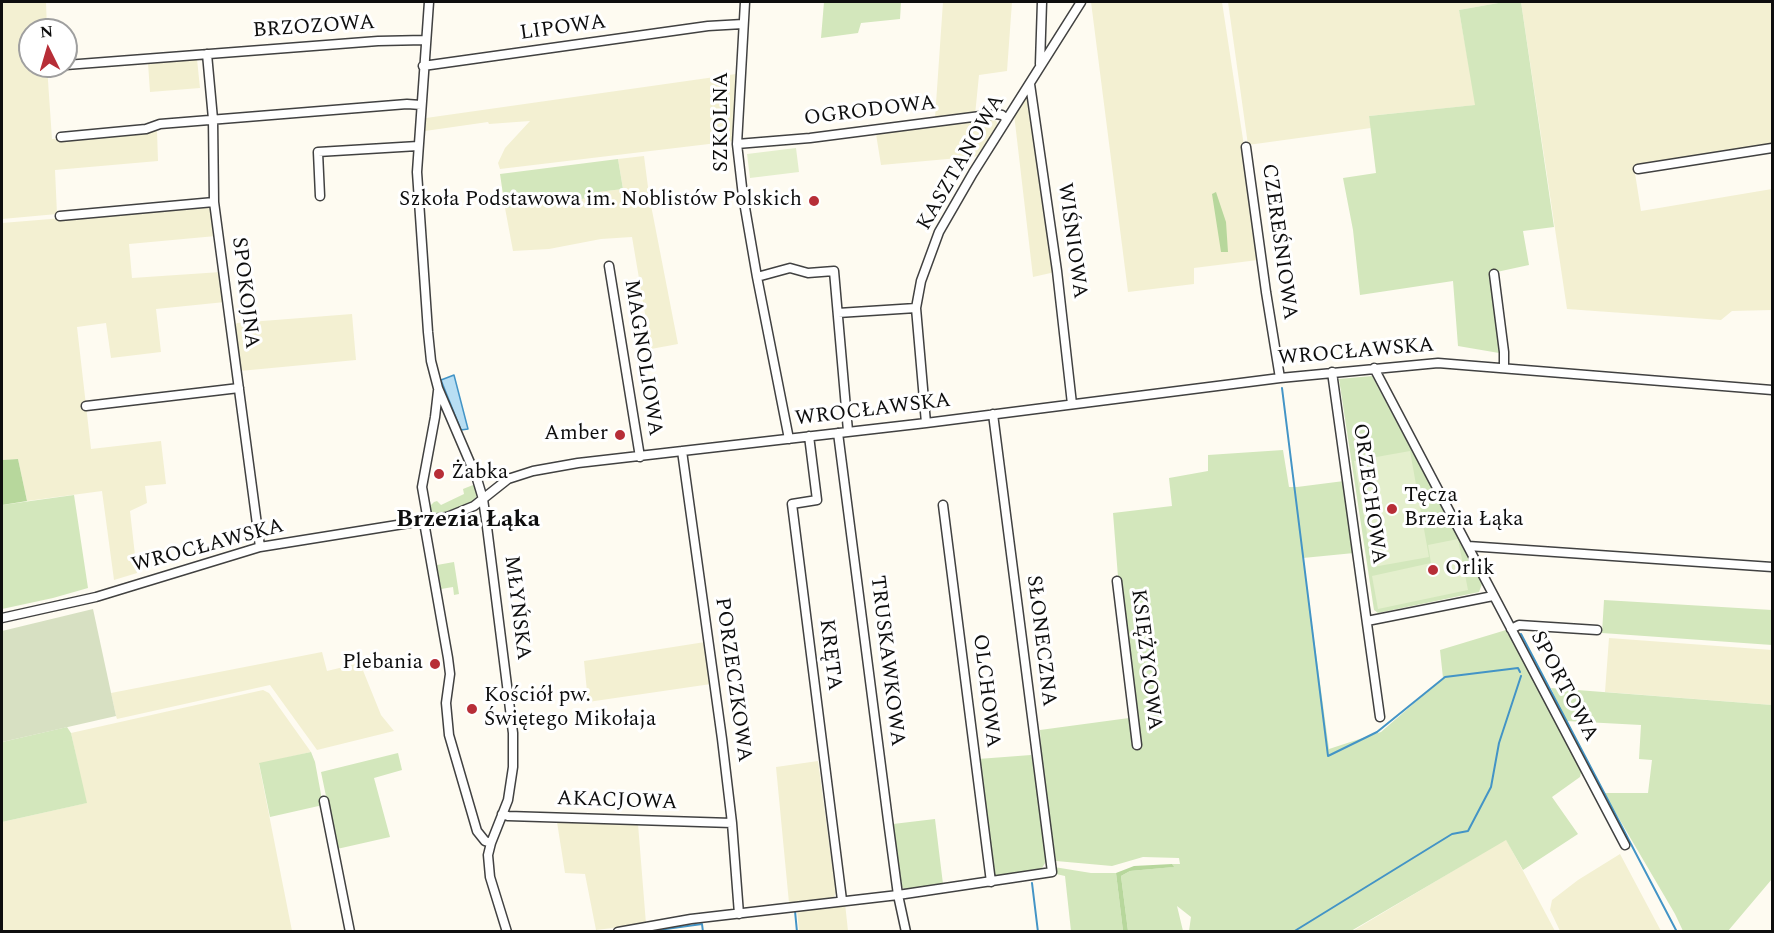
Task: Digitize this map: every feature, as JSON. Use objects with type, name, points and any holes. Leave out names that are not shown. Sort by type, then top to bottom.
[{"type":"street","name":"SZKOLNA","points":[[745,2],[737,144],[757,277],[789,439]]},
{"type":"street","points":[[1040,68],[1042,2]]},
{"type":"street","name":"KASZTANOWA","points":[[926,423],[916,308],[921,281],[939,232],[1058,36],[1082,2]]},
{"type":"street","points":[[428,4],[417,172],[431,361],[438,388],[477,479],[483,499]]},
{"type":"street","name":"LIPOWA","points":[[423,66],[708,26],[743,24]]},
{"type":"street","name":"BRZOZOWA","points":[[78,64],[378,41],[424,40]]},
{"type":"street","name":"SPOKOJNA","points":[[207,54],[213,119],[214,202],[260,547]]},
{"type":"street","name":"WIŚNIOWA","points":[[1030,84],[1057,271],[1072,404]]},
{"type":"street","points":[[61,137],[146,129],[160,124],[213,119],[407,104],[421,105]]},
{"type":"street","name":"OGRODOWA","points":[[737,144],[810,138],[996,114],[1007,119]]},
{"type":"street","points":[[320,196],[318,152],[418,146]]},
{"type":"street","name":"CZEREŚNIOWA","points":[[1246,147],[1280,378]]},
{"type":"street","points":[[1638,169],[1773,147]]},
{"type":"street","points":[[60,216],[214,202]]},
{"type":"street","name":"MAGNOLIOWA","points":[[609,266],[640,457]]},
{"type":"street","points":[[757,277],[790,268],[808,273],[834,271],[848,431]]},
{"type":"street","points":[[1494,274],[1504,367]]},
{"type":"street","points":[[838,313],[916,308]]},
{"type":"street","name":"WROCŁAWSKA","points":[[2,618],[96,597],[260,547],[426,521],[463,512],[500,484],[533,471],[578,463],[926,423],[1280,378],[1438,363],[1773,390]]},
{"type":"street","name":"SPORTOWA","points":[[1374,368],[1626,845]]},
{"type":"street","name":"ORZECHOWA","points":[[1332,372],[1380,717]]},
{"type":"street","points":[[86,406],[239,388]]},
{"type":"street","points":[[438,388],[422,487],[450,674],[446,703],[448,735],[477,831],[485,841],[490,843]]},
{"type":"street","name":"SŁONECZNA","points":[[991,882],[1052,872],[993,414]]},
{"type":"street","name":"TRUSKAWKOWA","points":[[838,433],[898,895],[906,932]]},
{"type":"street","name":"KRĘTA","points":[[809,436],[817,500],[792,504],[842,900]]},
{"type":"street","name":"PORZECZKOWA","points":[[682,451],[715,685],[732,824],[739,914]]},
{"type":"street","name":"MŁYŃSKA","points":[[483,499],[513,733],[513,767],[508,800],[490,843],[488,855],[490,877],[507,932]]},
{"type":"street","name":"OLCHOWA","points":[[943,505],[991,882]]},
{"type":"street","points":[[1468,546],[1773,567]]},
{"type":"street","name":"KSIĘŻYCOWA","points":[[1117,581],[1137,745]]},
{"type":"street","points":[[1367,621],[1493,596]]},
{"type":"street","points":[[1511,628],[1519,625],[1597,630]]},
{"type":"street","points":[[324,801],[350,932]]},
{"type":"street","name":"AKACJOWA","points":[[502,814],[732,824]]},
{"type":"street","points":[[618,932],[691,919],[991,882]]},
{"type":"shaded area","points":[[2,2],[46,2],[47,18],[18,18],[18,78],[48,78],[52,139],[157,131],[158,161],[55,170],[57,214],[2,219]]},
{"type":"shaded area","points":[[943,2],[1012,2],[1007,71],[979,75],[975,115],[935,118]]},
{"type":"shaded area","points":[[1091,2],[1222,2],[1244,146],[1258,260],[1194,268],[1194,284],[1128,292]]},
{"type":"shaded area","points":[[1228,2],[1504,2],[1459,10],[1476,105],[1369,116],[1371,128],[1248,145]]},
{"type":"shaded area","points":[[1521,2],[1772,2],[1772,145],[1634,167],[1641,211],[1772,189],[1772,310],[1732,311],[1721,320],[1567,309]]},
{"type":"shaded area","points":[[197,59],[200,88],[150,92],[148,63]]},
{"type":"shaded area","points":[[736,74],[734,141],[500,169],[498,163],[505,148],[530,121],[489,124],[488,122],[425,131],[426,118]]},
{"type":"shaded area","points":[[1028,90],[1055,272],[1033,277],[1014,114]]},
{"type":"shaded area","points":[[994,118],[999,126],[981,156],[881,165],[876,134]]},
{"type":"shaded area","points":[[644,156],[649,195],[678,344],[651,349],[632,237],[601,239],[549,249],[513,251],[505,208],[588,198],[589,193],[623,189],[618,159]]},
{"type":"shaded area","points":[[209,206],[213,209],[216,236],[129,244],[132,278],[221,272],[225,302],[156,309],[161,352],[111,358],[106,323],[77,327],[91,449],[161,441],[166,484],[145,486],[147,503],[130,511],[137,573],[114,580],[102,491],[27,501],[18,459],[2,460],[2,223]]},
{"type":"shaded area","points":[[352,314],[356,360],[240,371],[234,326],[237,323]]},
{"type":"shaded area","points":[[1609,638],[1772,650],[1772,705],[1605,692]]},
{"type":"shaded area","points":[[705,642],[711,684],[588,702],[584,661]]},
{"type":"shaded area","points":[[322,652],[327,671],[360,663],[381,715],[394,731],[317,750],[270,685],[117,719],[116,716],[111,693]]},
{"type":"shaded area","points":[[263,690],[269,693],[311,752],[259,764],[292,931],[2,931],[2,822],[86,803],[71,733]]},
{"type":"shaded area","points":[[818,761],[836,893],[833,898],[789,903],[776,767]]},
{"type":"shaded area","points":[[557,822],[638,824],[646,924],[596,930],[585,874],[565,873]]},
{"type":"shaded area","points":[[1506,839],[1555,931],[1351,932]]},
{"type":"shaded area","points":[[1620,854],[1661,931],[1560,931],[1550,910],[1552,900],[1578,880]]},
{"type":"shaded area","points":[[845,903],[848,931],[799,931],[797,909]]},
{"type":"green space","points":[[824,2],[901,2],[900,19],[861,23],[858,33],[821,38]]},
{"type":"green space","points":[[1504,2],[1521,2],[1554,227],[1523,231],[1529,265],[1492,273],[1499,353],[1458,346],[1453,281],[1360,295],[1353,230],[1343,178],[1376,173],[1369,116],[1475,105],[1459,10]]},
{"type":"green space","points":[[796,148],[799,172],[750,178],[747,154]]},
{"type":"green space","points":[[618,159],[623,189],[590,193],[589,198],[505,208],[500,174]]},
{"type":"green space","points":[[1216,192],[1226,222],[1228,252],[1221,252],[1212,194]]},
{"type":"green space","points":[[1372,376],[1480,578],[1482,584],[1479,592],[1378,613],[1374,610],[1339,379]]},
{"type":"green space","points":[[1283,450],[1289,487],[1344,481],[1354,553],[1303,558],[1329,749],[1381,732],[1443,678],[1440,650],[1506,630],[1582,768],[1580,777],[1552,797],[1578,834],[1523,870],[1506,840],[1351,931],[1189,931],[1191,917],[1177,906],[1183,931],[1128,931],[1121,876],[1130,871],[1173,867],[1172,864],[1180,864],[1179,858],[1143,857],[1112,866],[1056,861],[1042,768],[1040,730],[1129,718],[1113,513],[1172,506],[1169,478],[1208,471],[1208,455]]},
{"type":"green space","name":"Tęcza Brzezia Łąka","points":[[1410,451],[1429,557],[1373,567],[1354,461]]},
{"type":"green space","points":[[18,459],[27,501],[2,505],[2,460]]},
{"type":"green space","points":[[473,485],[477,489],[477,496],[469,505],[436,515],[429,512],[434,502],[437,501],[441,505],[464,494],[463,489]]},
{"type":"green space","points":[[74,495],[88,588],[2,609],[2,505]]},
{"type":"green space","name":"Orlik","points":[[1458,539],[1468,590],[1378,609],[1372,576],[1431,563],[1428,545]]},
{"type":"green space","points":[[454,562],[459,594],[454,595],[453,587],[441,589],[437,565]]},
{"type":"green space","points":[[1604,600],[1772,610],[1772,645],[1602,633]]},
{"type":"green space","points":[[93,609],[116,716],[2,742],[2,631]]},
{"type":"green space","points":[[1551,688],[1772,705],[1772,879],[1728,931],[1683,931],[1604,793],[1648,793],[1652,760],[1639,759],[1641,725],[1566,721]]},
{"type":"green space","points":[[67,727],[71,733],[87,803],[2,822],[2,742]]},
{"type":"green space","points":[[311,752],[323,805],[270,817],[259,763]]},
{"type":"green space","points":[[398,753],[402,770],[374,778],[390,837],[337,849],[321,772]]},
{"type":"green space","points":[[1031,755],[1036,773],[1047,860],[1036,872],[1006,877],[997,876],[993,872],[978,759]]},
{"type":"green space","points":[[935,819],[943,884],[904,889],[893,824]]},
{"type":"green space","points":[[1172,864],[1174,867],[1130,871],[1121,876],[1128,931],[1123,931],[1116,873],[1134,866]]},
{"type":"green space","points":[[1054,867],[1091,873],[1116,873],[1123,931],[1071,931],[1065,876],[1056,874]]},
{"type":"water","points":[[454,375],[468,429],[461,430],[441,380]]},
{"type":"waterway","points":[[1282,388],[1328,756],[1377,732],[1445,677],[1518,668],[1520,672]]},
{"type":"waterway","points":[[1521,634],[1677,932]]},
{"type":"waterway","points":[[1293,932],[1452,834],[1468,831],[1491,787],[1499,743],[1521,676]]},
{"type":"waterway","points":[[1032,883],[1038,932]]},
{"type":"waterway","points":[[795,911],[797,932]]},
{"type":"waterway","points":[[644,932],[702,924],[703,932]]},
{"type":"place","name":"Szkoła Podstawowa im. Noblistów Polskich","points":[[814,201]]},
{"type":"place","name":"Amber","points":[[620,435]]},
{"type":"place","name":"Żabka","points":[[439,474]]},
{"type":"place","name":"Tęcza Brzezia Łąka","points":[[1392,509]]},
{"type":"place","name":"Orlik","points":[[1433,570]]},
{"type":"place","name":"Plebania","points":[[435,664]]},
{"type":"place","name":"Kościół pw. Świętego Mikołaja","points":[[472,709]]},
{"type":"district","name":"Brzezia Łąka","points":[[468,521]]}]
